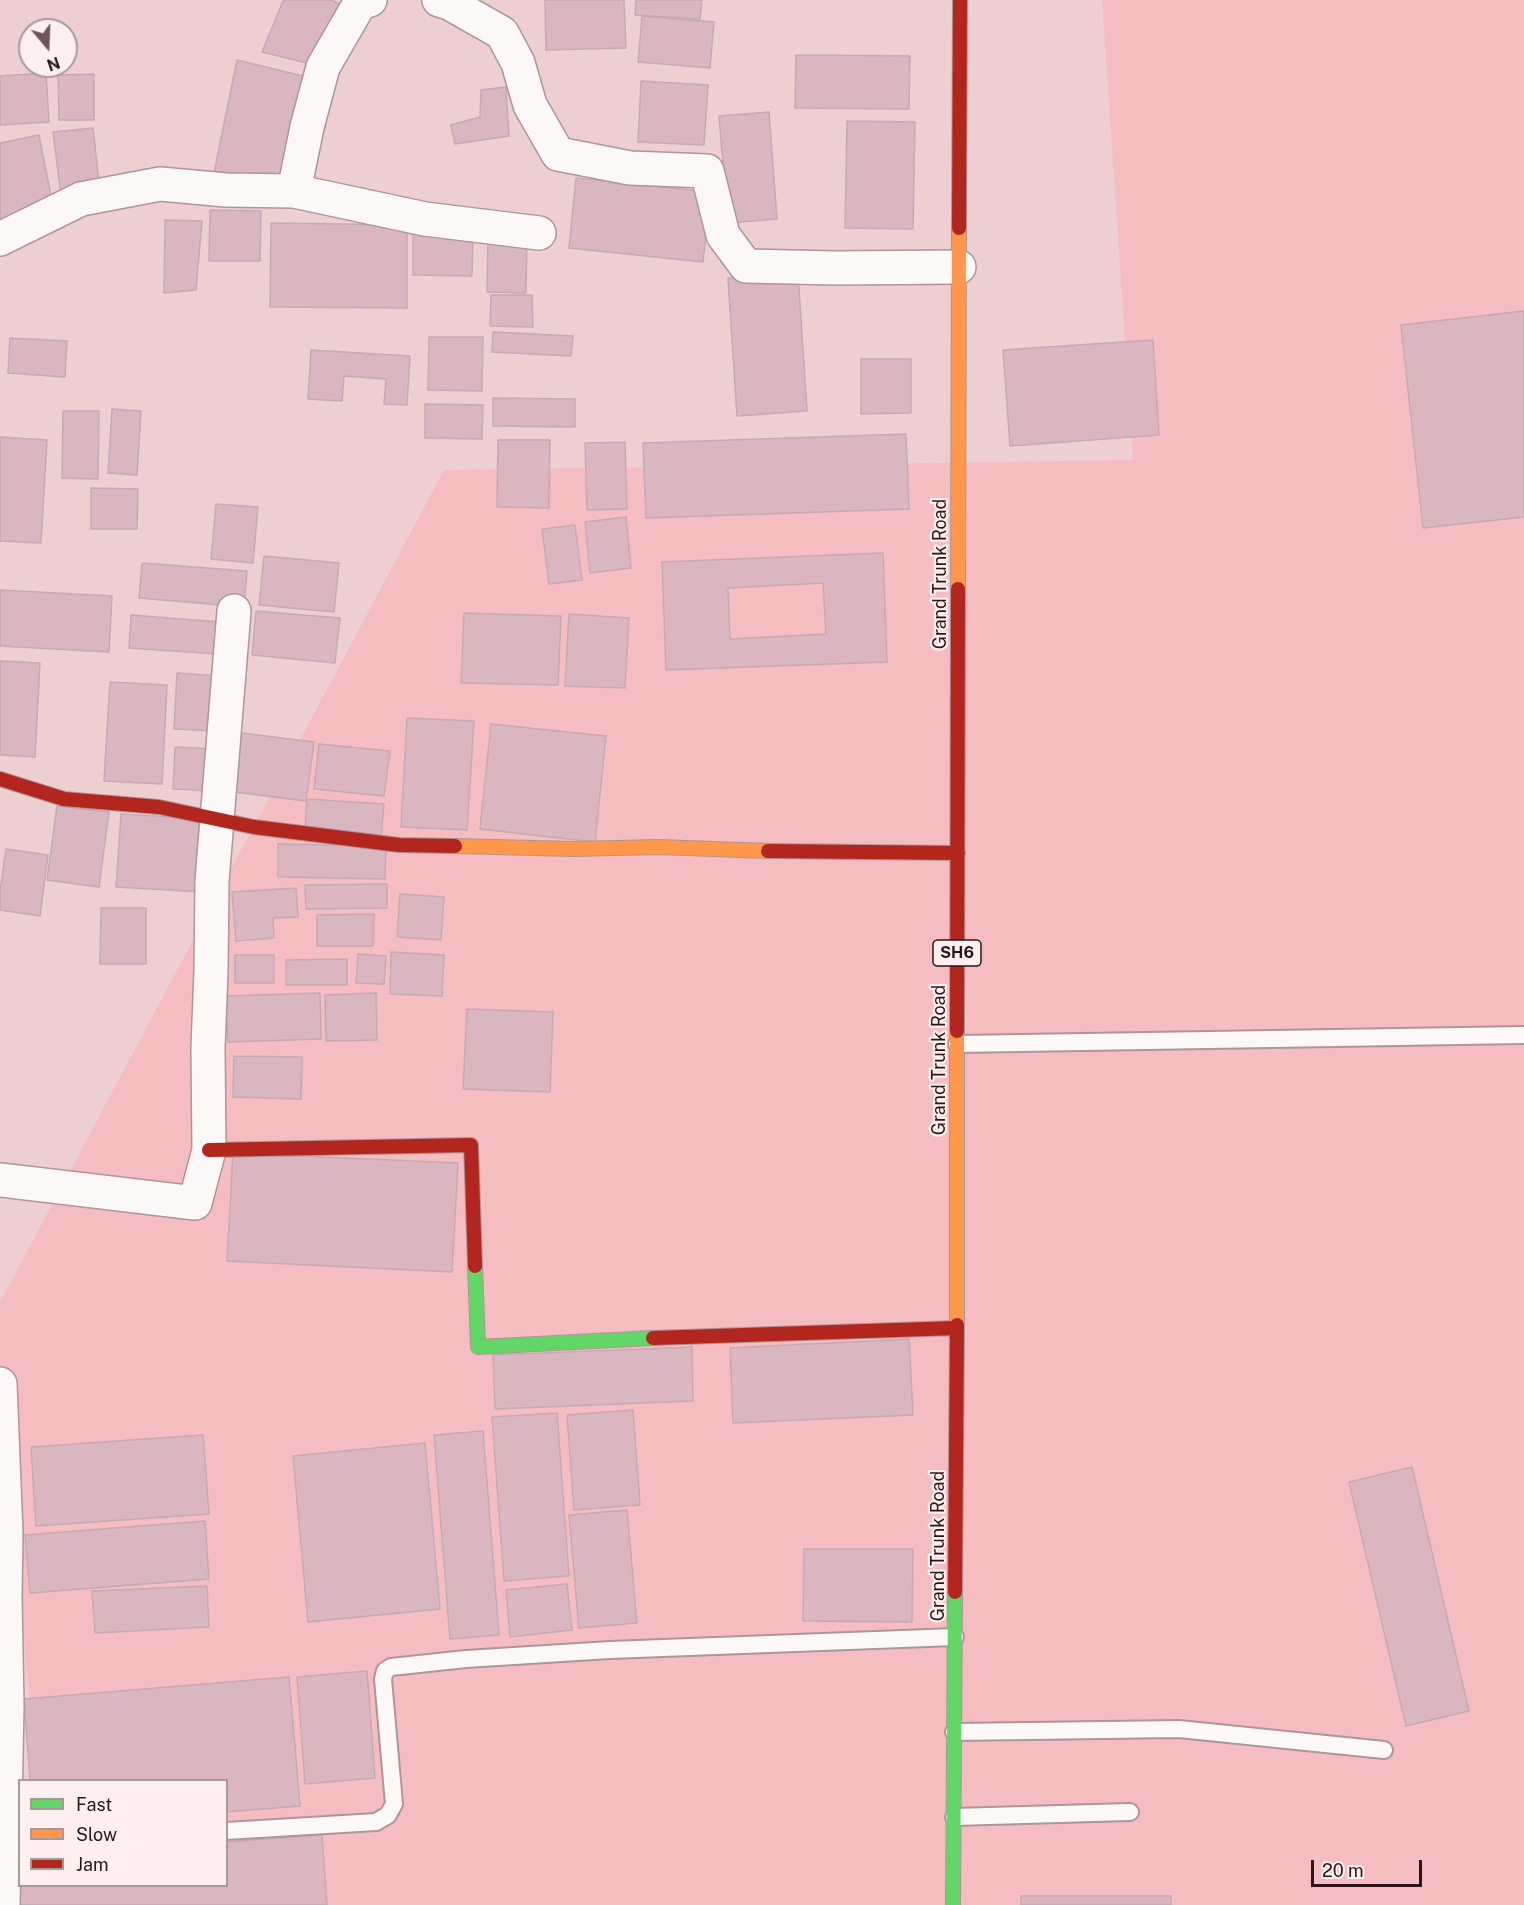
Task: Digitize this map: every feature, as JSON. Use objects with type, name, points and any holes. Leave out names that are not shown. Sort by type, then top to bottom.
[{"type":"main road","name":"Grand Trunk Road","points":[[953,1905],[957,1328],[960,0]]},
{"type":"main road","points":[[0,779],[64,799],[159,807],[254,826],[399,845],[958,853]]},
{"type":"main road","points":[[209,1150],[471,1145],[478,1347],[606,1339],[957,1328]]},
{"type":"street","points":[[294,191],[307,127],[324,67],[360,3],[370,0]]},
{"type":"street","points":[[439,0],[449,3],[502,33],[518,63],[530,105],[558,154],[630,168],[706,171],[723,235],[746,266],[959,267]]},
{"type":"street","points":[[0,239],[81,199],[160,184],[226,190],[294,191],[424,219],[539,233]]},
{"type":"street","points":[[0,1180],[195,1203],[209,1150],[208,1048],[212,881],[234,611]]},
{"type":"street","points":[[0,1384],[6,1534],[7,1707],[3,1905]]},
{"type":"lane","points":[[957,1044],[1524,1035]]},
{"type":"lane","points":[[228,1831],[376,1822],[388,1815],[394,1804],[383,1679],[385,1671],[391,1667],[466,1659],[610,1650],[955,1637]]},
{"type":"lane","points":[[954,1732],[1179,1729],[1384,1750]]},
{"type":"lane","points":[[954,1817],[1130,1812]]},
{"type":"shaded area","points":[[1102,0],[1524,0],[1524,1905],[48,1905],[46,1887],[228,1887],[228,1779],[37,1779],[0,1379],[0,1302],[444,470],[1133,460]]},
{"type":"building","points":[[332,0],[352,10],[323,67],[262,52],[283,1]]},
{"type":"building","points":[[545,0],[624,0],[626,48],[546,50]]},
{"type":"building","points":[[636,0],[702,0],[700,19],[635,15]]},
{"type":"building","points":[[642,16],[714,22],[710,68],[638,62]]},
{"type":"building","points":[[796,55],[910,56],[909,109],[795,108]]},
{"type":"building","points":[[237,60],[319,80],[294,191],[213,178]]},
{"type":"building","points":[[78,74],[94,74],[94,120],[59,120],[58,78],[78,78]]},
{"type":"building","points":[[18,75],[18,78],[46,78],[49,122],[0,125],[0,76]]},
{"type":"building","points":[[641,81],[708,85],[704,145],[638,142]]},
{"type":"building","points":[[506,87],[509,136],[455,144],[451,125],[480,117],[481,90]]},
{"type":"building","points":[[769,112],[777,219],[728,223],[719,116]]},
{"type":"building","points":[[847,121],[915,122],[913,229],[845,228]]},
{"type":"building","points":[[93,128],[100,192],[61,196],[53,132]]},
{"type":"building","points":[[39,135],[54,211],[0,221],[0,143]]},
{"type":"building","points":[[576,178],[711,192],[703,262],[569,248]]},
{"type":"building","points":[[210,210],[261,211],[260,261],[209,261]]},
{"type":"building","points":[[165,220],[202,221],[196,290],[164,293]]},
{"type":"building","points":[[271,223],[407,225],[407,308],[270,307]]},
{"type":"building","points":[[413,232],[473,233],[472,276],[413,275]]},
{"type":"building","points":[[488,235],[527,235],[526,293],[487,292]]},
{"type":"building","points":[[798,273],[807,411],[737,416],[728,278]]},
{"type":"building","points":[[491,295],[532,295],[533,327],[490,326]]},
{"type":"building","points":[[1524,311],[1524,517],[1423,528],[1401,325]]},
{"type":"building","points":[[493,332],[573,336],[571,356],[492,352]]},
{"type":"building","points":[[429,337],[483,337],[482,391],[428,390]]},
{"type":"building","points":[[10,338],[67,341],[65,377],[8,373]]},
{"type":"building","points":[[1153,340],[1159,435],[1010,446],[1003,350]]},
{"type":"building","points":[[311,350],[410,356],[407,405],[384,404],[386,379],[344,376],[342,401],[308,399]]},
{"type":"building","points":[[861,359],[911,359],[911,413],[861,414]]},
{"type":"building","points":[[493,398],[575,399],[575,427],[493,426]]},
{"type":"building","points":[[425,404],[483,405],[482,439],[425,438]]},
{"type":"building","points":[[112,409],[141,411],[137,475],[108,473]]},
{"type":"building","points":[[63,411],[99,411],[98,479],[62,478]]},
{"type":"building","points":[[906,434],[909,509],[646,518],[643,443]]},
{"type":"building","points":[[0,437],[47,440],[41,543],[0,541]]},
{"type":"building","points":[[498,440],[550,440],[549,508],[497,507]]},
{"type":"building","points":[[625,442],[627,509],[587,510],[585,443]]},
{"type":"building","points":[[91,488],[138,489],[137,529],[91,529]]},
{"type":"building","points":[[216,504],[258,507],[253,563],[211,559]]},
{"type":"building","points":[[626,517],[631,568],[590,573],[585,522]]},
{"type":"building","points":[[575,525],[582,580],[549,584],[542,529]]},
{"type":"building","points":[[883,553],[887,662],[666,670],[662,562]],"holes":[[[823,583],[826,634],[730,639],[728,588]]]},
{"type":"building","points":[[264,556],[339,563],[334,612],[259,605]]},
{"type":"building","points":[[142,563],[247,571],[244,607],[139,598]]},
{"type":"building","points":[[0,590],[112,596],[109,652],[0,646]]},
{"type":"building","points":[[256,611],[340,618],[335,663],[252,655]]},
{"type":"building","points":[[464,613],[561,616],[558,685],[461,683]]},
{"type":"building","points":[[569,614],[629,618],[625,688],[565,686]]},
{"type":"building","points":[[131,615],[220,622],[218,654],[129,648]]},
{"type":"building","points":[[0,661],[40,663],[35,757],[0,755]]},
{"type":"building","points":[[177,673],[220,676],[217,731],[174,729]]},
{"type":"building","points":[[110,682],[167,685],[162,784],[104,781]]},
{"type":"building","points":[[407,718],[474,721],[467,830],[401,827]]},
{"type":"building","points":[[491,724],[606,736],[595,842],[480,829]]},
{"type":"building","points":[[234,732],[314,742],[306,801],[226,791]]},
{"type":"building","points":[[319,744],[390,751],[384,796],[314,789]]},
{"type":"building","points":[[175,747],[214,749],[212,791],[173,789]]},
{"type":"building","points":[[307,799],[384,804],[381,837],[305,832]]},
{"type":"building","points":[[57,806],[109,812],[99,887],[47,880]]},
{"type":"building","points":[[121,814],[207,819],[203,892],[116,887]]},
{"type":"building","points":[[278,844],[386,846],[385,879],[278,877]]},
{"type":"building","points":[[6,849],[48,855],[40,916],[0,910],[0,891]]},
{"type":"building","points":[[387,884],[387,908],[306,909],[305,885]]},
{"type":"building","points":[[296,888],[298,917],[273,918],[274,938],[236,941],[232,892]]},
{"type":"building","points":[[400,894],[444,897],[441,940],[397,937]]},
{"type":"building","points":[[101,908],[146,908],[146,964],[100,964]]},
{"type":"building","points":[[374,914],[373,946],[317,946],[317,915]]},
{"type":"building","points":[[391,952],[444,955],[442,996],[390,994]]},
{"type":"building","points":[[358,954],[386,956],[384,984],[356,983]]},
{"type":"building","points":[[235,955],[274,955],[274,983],[235,983]]},
{"type":"building","points":[[347,959],[347,985],[286,985],[286,960]]},
{"type":"building","points":[[320,993],[321,1039],[228,1042],[226,996]]},
{"type":"building","points":[[376,993],[377,1040],[326,1041],[325,995]]},
{"type":"building","points":[[467,1009],[553,1012],[550,1092],[463,1089]]},
{"type":"building","points":[[234,1056],[302,1057],[301,1099],[233,1097]]},
{"type":"building","points":[[233,1153],[458,1163],[452,1272],[227,1261]]},
{"type":"building","points":[[909,1339],[913,1415],[733,1423],[730,1348]]},
{"type":"building","points":[[692,1347],[693,1401],[495,1409],[493,1355]]},
{"type":"building","points":[[633,1410],[640,1505],[574,1510],[567,1415]]},
{"type":"building","points":[[557,1413],[569,1576],[504,1581],[492,1417]]},
{"type":"building","points":[[483,1431],[499,1635],[450,1639],[434,1435]]},
{"type":"building","points":[[203,1435],[209,1514],[36,1526],[31,1447]]},
{"type":"building","points":[[425,1443],[440,1609],[308,1622],[293,1456]]},
{"type":"building","points":[[1412,1467],[1469,1711],[1406,1726],[1349,1482]]},
{"type":"building","points":[[627,1510],[637,1623],[579,1628],[569,1515]]},
{"type":"building","points":[[205,1521],[209,1579],[30,1593],[25,1535]]},
{"type":"building","points":[[804,1549],[913,1549],[912,1622],[803,1621]]},
{"type":"building","points":[[567,1584],[572,1630],[510,1637],[506,1590]]},
{"type":"building","points":[[207,1586],[209,1627],[95,1633],[92,1591]]},
{"type":"building","points":[[367,1671],[375,1778],[305,1784],[297,1677]]},
{"type":"building","points":[[289,1677],[300,1806],[228,1812],[228,1779],[30,1779],[24,1699]]},
{"type":"building","points":[[322,1835],[327,1905],[14,1905],[20,1887],[228,1887],[228,1842]]},
{"type":"building","points":[[1021,1896],[1171,1896],[1171,1905],[1021,1905]]},
{"type":"traffic: fast","points":[[475,1266],[478,1347],[653,1338]]},
{"type":"traffic: fast","points":[[953,1905],[955,1592]]},
{"type":"traffic: slow","points":[[958,589],[959,228]]},
{"type":"traffic: slow","points":[[455,846],[573,849],[659,847],[768,851]]},
{"type":"traffic: slow","points":[[957,1031],[957,1325]]},
{"type":"traffic: jam","points":[[959,228],[960,0]]},
{"type":"traffic: jam","points":[[957,1031],[958,589]]},
{"type":"traffic: jam","points":[[0,779],[64,799],[159,807],[254,827],[399,845],[455,846]]},
{"type":"traffic: jam","points":[[768,851],[958,853]]},
{"type":"traffic: jam","points":[[209,1150],[471,1145],[475,1266]]},
{"type":"traffic: jam","points":[[955,1592],[957,1325]]},
{"type":"traffic: jam","points":[[653,1338],[957,1328]]}]
